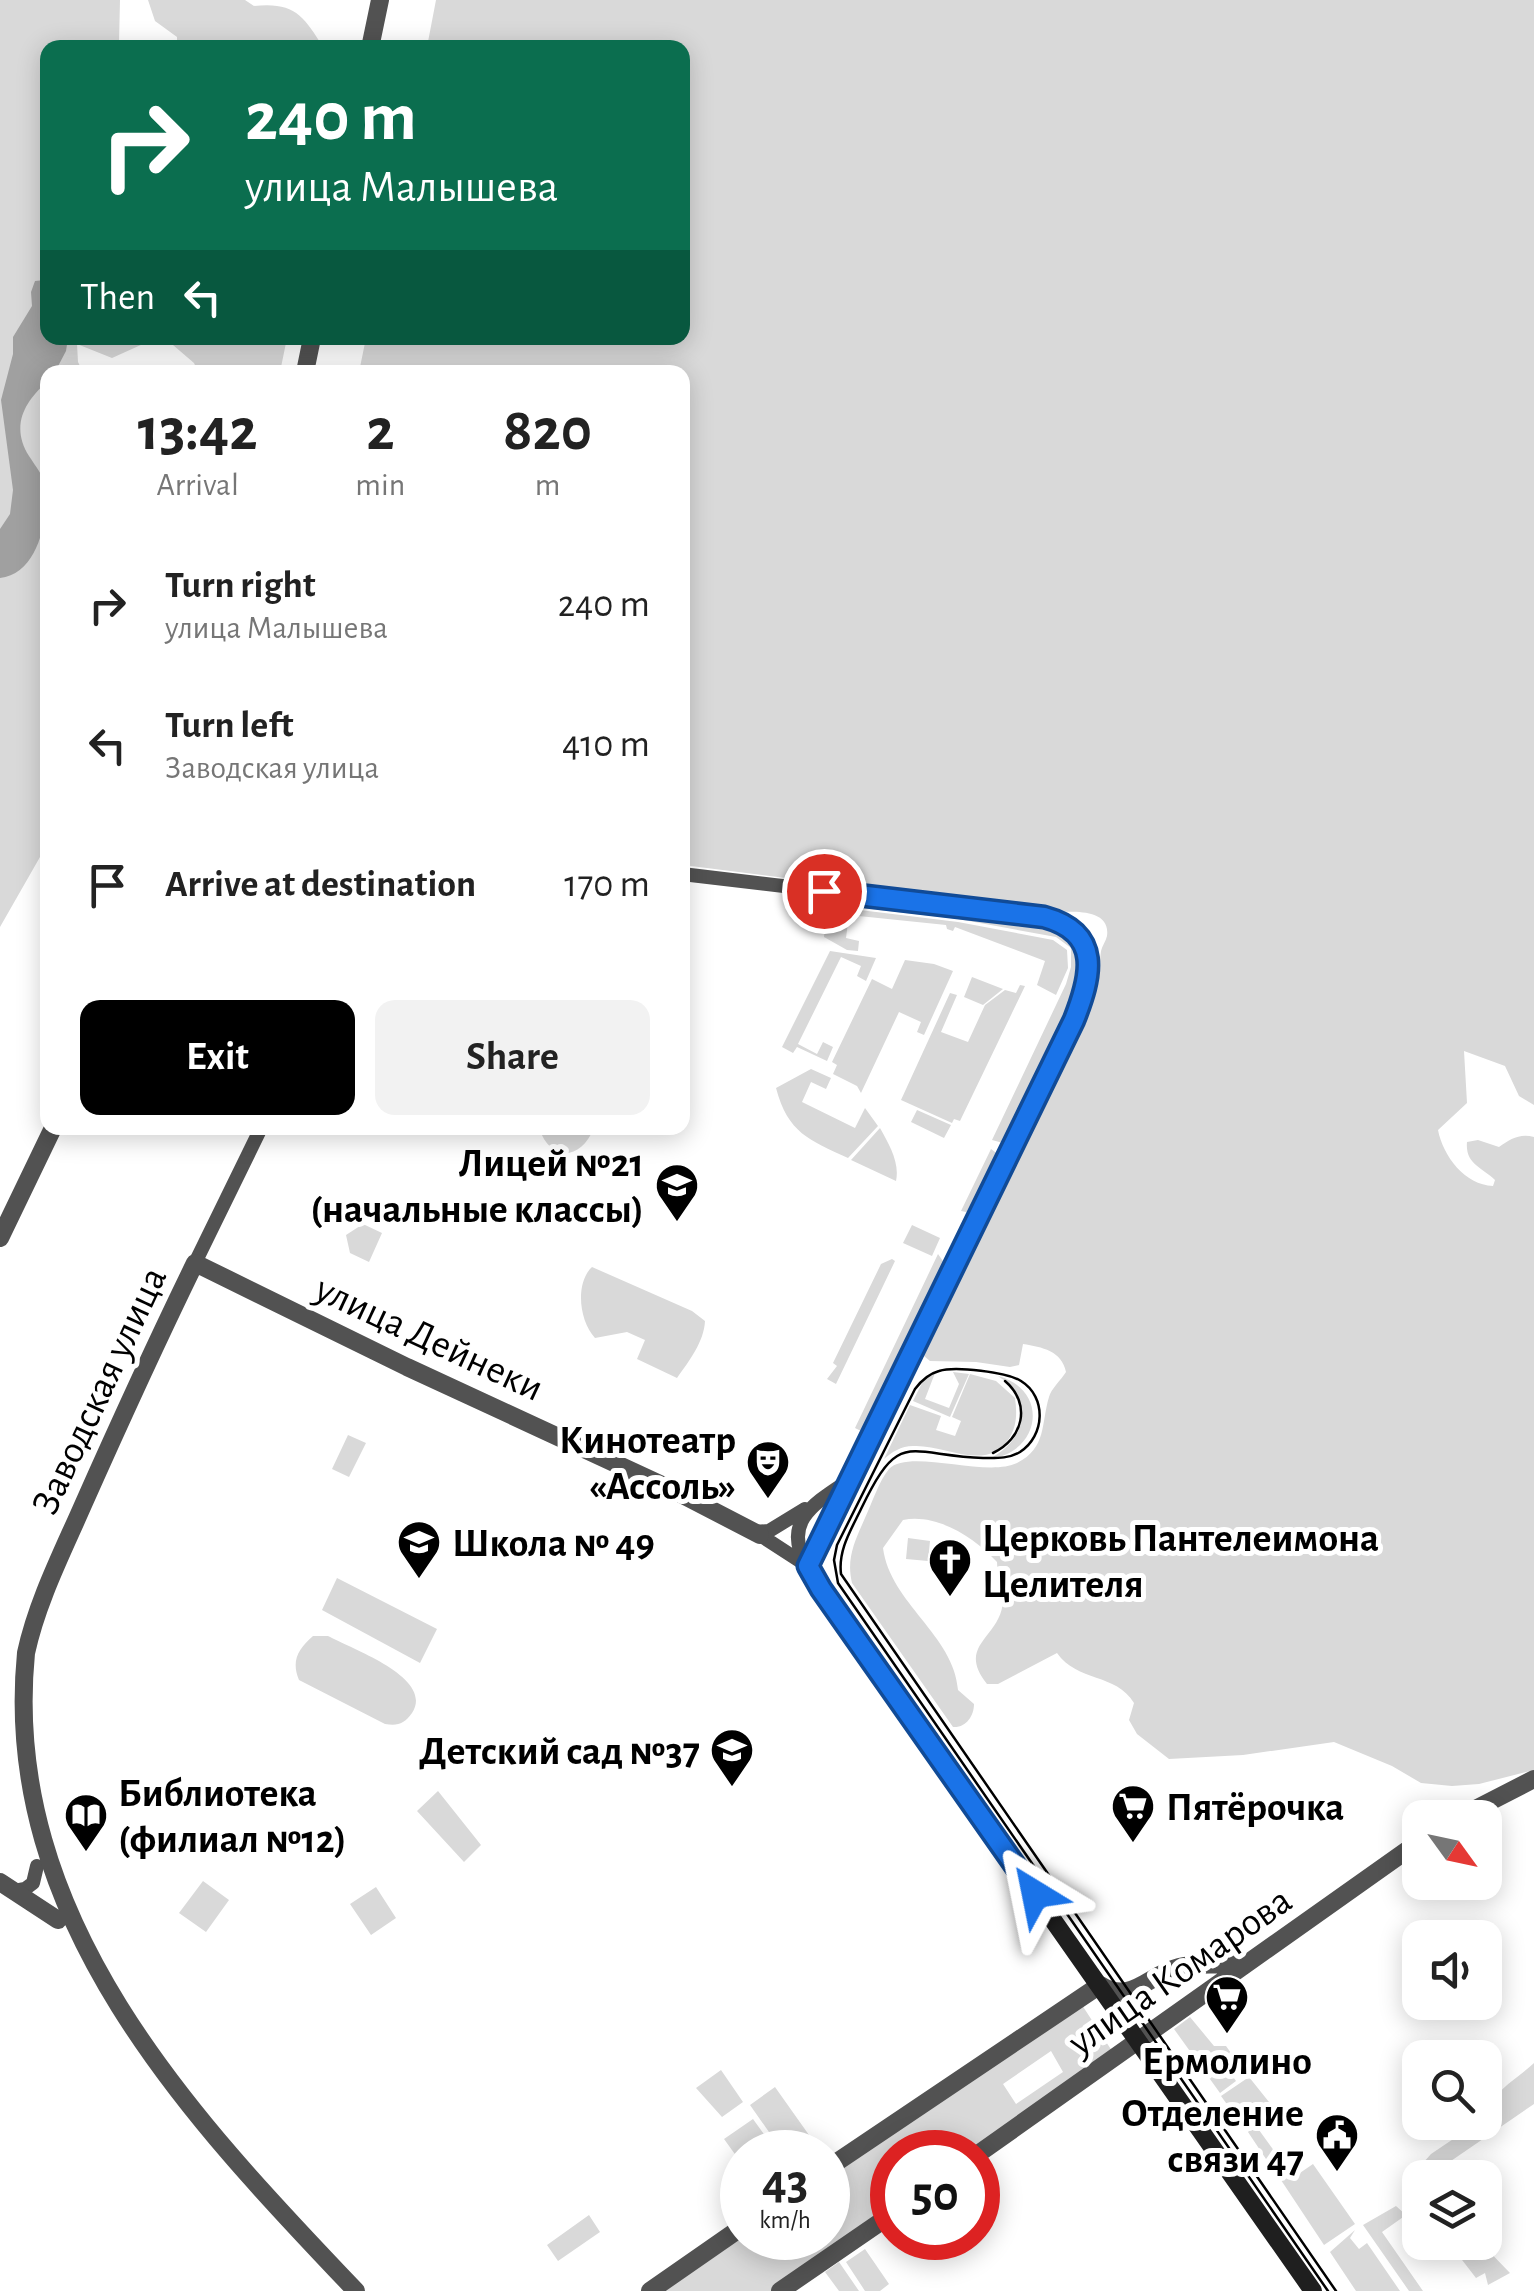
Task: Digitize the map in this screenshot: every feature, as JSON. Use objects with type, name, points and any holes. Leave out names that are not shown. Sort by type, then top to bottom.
[{"type":"main road","name":"улица Дейнеки","points":[[808,1566],[1313,2291]]},
{"type":"street","points":[[372,40],[380,0]]},
{"type":"street","points":[[690,875],[1044,917],[1060,921],[1085,945],[1089,972],[1074,1020],[808,1566]]},
{"type":"street","points":[[0,1238],[50,1135]]},
{"type":"street","name":"Заводская улица","points":[[259,1135],[195,1263],[56,1566],[26,1652],[17,1720],[17,1779],[37,1866],[58,1920],[98,1992],[167,2086],[356,2291]]},
{"type":"street","name":"улица Дейнеки","points":[[195,1263],[677,1492],[808,1566]]},
{"type":"street","points":[[808,1566],[797,1538],[807,1510],[848,1480]]},
{"type":"street","points":[[757,1534],[819,1501]]},
{"type":"street","points":[[1493,1800],[1534,1779]]},
{"type":"street","name":"улица Комарова","points":[[1000,2139],[1402,1854]]},
{"type":"street","name":"Заводская улица","points":[[7,1886],[34,1883],[37,1866]]},
{"type":"street","name":"Заводская улица","points":[[7,1886],[58,1920]]},
{"type":"street","points":[[1100,1985],[1116,1994],[1124,1993],[1173,1969],[1244,1964]]},
{"type":"street","points":[[1173,1969],[1204,1972],[1211,1980],[1209,1991]]},
{"type":"street","points":[[1123,2019],[1131,1995],[1152,1979]]},
{"type":"street","name":"улица Комарова","points":[[850,2153],[1100,1985]]},
{"type":"street","points":[[780,2291],[870,2229]]},
{"type":"street","points":[[650,2291],[720,2242]]},
{"type":"shaded area","points":[[0,0],[120,0],[119,40],[40,40],[40,345],[77,345],[80,365],[40,365],[40,857],[0,927]]},
{"type":"shaded area","points":[[148,0],[245,0],[254,6],[279,6],[296,13],[318,40],[177,40],[155,21]]},
{"type":"shaded area","points":[[436,0],[1534,0],[1534,1105],[1519,1096],[1505,1066],[1464,1051],[1467,1103],[1438,1130],[1457,1167],[1473,1180],[1493,1186],[1495,1180],[1469,1155],[1467,1142],[1478,1140],[1499,1147],[1515,1138],[1534,1137],[1534,1770],[1479,1784],[1421,1783],[1392,1766],[1334,1742],[1243,1755],[1169,1759],[1137,1734],[1129,1720],[1134,1703],[1126,1693],[1075,1669],[1057,1653],[998,1684],[987,1684],[976,1659],[1001,1613],[1003,1596],[997,1562],[954,1529],[929,1520],[903,1520],[883,1548],[897,1586],[946,1652],[958,1690],[974,1704],[968,1720],[953,1727],[852,1583],[850,1566],[855,1542],[889,1469],[913,1461],[987,1467],[1017,1463],[1034,1450],[1050,1394],[1066,1372],[1056,1355],[1023,1344],[1019,1365],[1010,1367],[930,1361],[924,1356],[1098,985],[1107,927],[1103,920],[1088,913],[1053,912],[690,866],[690,365],[360,365],[365,345],[690,345],[690,40],[428,40]]},
{"type":"shaded area","points":[[40,280],[40,345],[67,345],[59,365],[40,365],[40,389],[27,406],[21,424],[23,445],[40,473],[40,538],[23,567],[0,578],[0,529],[10,514],[13,490],[1,400],[13,354],[13,337],[32,306],[35,281]]},
{"type":"shaded area","points":[[80,345],[141,345],[112,358]]},
{"type":"shaded area","points":[[173,345],[286,345],[281,365],[194,363]]},
{"type":"shaded area","points":[[827,900],[919,907],[1001,919],[1037,926],[1063,936],[1077,947],[1080,964],[1075,993],[1003,1143],[992,1140],[1066,984],[1071,948],[1056,937],[958,919],[827,904]]},
{"type":"shaded area","points":[[827,906],[958,922],[1053,940],[1067,950],[1068,968],[1056,995],[1037,985],[1045,961],[955,927],[953,931],[946,925],[849,915],[846,938],[859,941],[858,951],[847,950],[824,937]]},
{"type":"shaded area","points":[[830,951],[876,958],[866,981],[857,976],[861,966],[841,957],[798,1044],[817,1054],[823,1042],[833,1047],[827,1061],[797,1047],[793,1053],[782,1047]]},
{"type":"shaded area","points":[[905,960],[953,971],[924,1035],[917,1032],[921,1022],[899,1012],[861,1093],[857,1086],[833,1074],[837,1065],[832,1062],[872,979],[892,989]]},
{"type":"shaded area","points":[[972,977],[1003,989],[983,1005],[964,997]]},
{"type":"shaded area","points":[[1020,985],[1025,986],[960,1121],[954,1119],[952,1123],[901,1100],[950,993],[957,995],[941,1032],[968,1042],[985,1005],[1005,990],[1016,993]]},
{"type":"shaded area","points":[[811,1069],[831,1078],[826,1089],[811,1082],[802,1102],[855,1128],[865,1108],[878,1126],[848,1158],[802,1133],[781,1103],[776,1088]]},
{"type":"shaded area","points":[[917,1110],[951,1125],[944,1138],[911,1122]]},
{"type":"shaded area","points":[[880,1128],[895,1161],[896,1181],[851,1160]]},
{"type":"shaded area","points":[[542,1135],[590,1135],[582,1146],[566,1153],[558,1152]]},
{"type":"shaded area","points":[[991,1149],[999,1155],[971,1213],[961,1211]]},
{"type":"shaded area","points":[[363,1224],[382,1233],[369,1262],[350,1253],[346,1235]]},
{"type":"shaded area","points":[[912,1225],[940,1238],[932,1256],[903,1243]]},
{"type":"shaded area","points":[[938,1254],[947,1267],[867,1434],[855,1428]]},
{"type":"shaded area","points":[[895,1261],[836,1384],[827,1379],[837,1366],[833,1363],[881,1264]]},
{"type":"shaded area","points":[[592,1267],[692,1311],[705,1321],[699,1344],[677,1378],[637,1359],[645,1340],[627,1332],[595,1338],[585,1322],[581,1302],[583,1282]]},
{"type":"shaded area","points":[[953,1372],[969,1374],[950,1417],[913,1401],[924,1379],[935,1373],[925,1399],[949,1408],[959,1384]]},
{"type":"shaded area","points":[[970,1374],[996,1381],[1015,1398],[1014,1428],[1001,1448],[978,1456],[909,1446],[884,1459],[910,1405],[941,1416],[936,1430],[955,1436],[961,1421],[952,1417]]},
{"type":"shaded area","points":[[998,1376],[1015,1383],[1026,1394],[1032,1420],[1020,1445],[989,1459],[1012,1441],[1022,1419],[1018,1396]]},
{"type":"shaded area","points":[[348,1435],[366,1443],[349,1477],[332,1469]]},
{"type":"shaded area","points":[[908,1538],[930,1541],[928,1561],[906,1559]]},
{"type":"shaded area","points":[[337,1578],[437,1629],[420,1663],[322,1610]]},
{"type":"shaded area","points":[[313,1636],[328,1636],[402,1677],[416,1700],[409,1717],[394,1725],[385,1724],[299,1680],[297,1656]]},
{"type":"shaded area","points":[[438,1791],[481,1845],[464,1862],[417,1811]]},
{"type":"shaded area","points":[[203,1881],[229,1900],[206,1932],[179,1913]]},
{"type":"shaded area","points":[[376,1887],[396,1918],[371,1935],[350,1904]]},
{"type":"shaded area","points":[[1080,2002],[1114,2054],[1000,2134],[1000,2130],[896,2130]],"holes":[[[1051,2051],[1063,2072],[1016,2104],[1003,2084]]]},
{"type":"shaded area","points":[[1190,2017],[1214,2046],[1226,2046],[1231,2053],[1221,2060],[1236,2081],[1220,2093],[1174,2029]]},
{"type":"shaded area","points":[[1534,2063],[1534,2104],[1502,2126],[1503,2089]]},
{"type":"shaded area","points":[[721,2070],[743,2102],[722,2117],[696,2088]]},
{"type":"shaded area","points":[[1249,2077],[1273,2107],[1244,2128],[1221,2096]]},
{"type":"shaded area","points":[[775,2087],[805,2130],[768,2130],[750,2105]]},
{"type":"shaded area","points":[[753,2119],[761,2130],[737,2130]]},
{"type":"shaded area","points":[[1252,2128],[1259,2130],[1275,2152],[1273,2161],[1266,2159],[1248,2132]]},
{"type":"shaded area","points":[[1452,2140],[1482,2140],[1452,2160],[1426,2160]]},
{"type":"shaded area","points":[[870,2148],[870,2225],[850,2240],[850,2162]]},
{"type":"shaded area","points":[[1313,2164],[1355,2224],[1324,2245],[1275,2171],[1283,2165],[1294,2177]]},
{"type":"shaded area","points":[[1396,2206],[1402,2211],[1402,2218],[1382,2232],[1423,2291],[1409,2291],[1363,2225]]},
{"type":"shaded area","points":[[589,2215],[600,2232],[558,2261],[547,2245]]},
{"type":"shaded area","points":[[1355,2230],[1350,2238],[1359,2249],[1367,2243],[1400,2291],[1356,2291],[1330,2252]]},
{"type":"shaded area","points":[[865,2249],[889,2284],[880,2291],[865,2291],[846,2262]]},
{"type":"shaded area","points":[[720,2250],[720,2260],[821,2260],[777,2291],[662,2291]]},
{"type":"shaded area","points":[[1462,2260],[1497,2260],[1510,2273],[1488,2285],[1485,2273],[1476,2278]]},
{"type":"shaded area","points":[[839,2262],[859,2291],[839,2291],[825,2272]]},
{"type":"tram line","points":[[1328,2291],[838,1583],[834,1560],[837,1545],[915,1389],[935,1372],[981,1371],[1021,1381],[1039,1406],[1034,1436],[1020,1452],[1006,1457],[921,1451],[896,1456],[874,1483],[849,1532],[841,1557],[841,1574],[1336,2291]]},
{"type":"tram line","points":[[993,1453],[1011,1439],[1020,1420],[1019,1400],[1005,1381]]},
{"type":"place","name":"Лицей №21 (начальные классы)","points":[[677,1223]]},
{"type":"place","name":"Кинотеатр «Ассоль»","points":[[768,1500]]},
{"type":"place","name":"Школа № 49","points":[[419,1580]]},
{"type":"place","name":"Церковь Пантелеимона Целителя","points":[[950,1598]]},
{"type":"place","name":"Детский сад №37","points":[[732,1788]]},
{"type":"place","name":"Пятёрочка","points":[[1133,1844]]},
{"type":"place","name":"Библиотека (филиал №12)","points":[[86,1853]]},
{"type":"place","name":"Ермолино","points":[[1227,2035]]},
{"type":"place","name":"Отделение связи 47","points":[[1337,2173]]},
{"type":"route","points":[[824,891],[967,906],[1060,921],[1085,945],[1088,957],[1084,995],[1074,1020],[808,1566],[1035,1894]]}]
